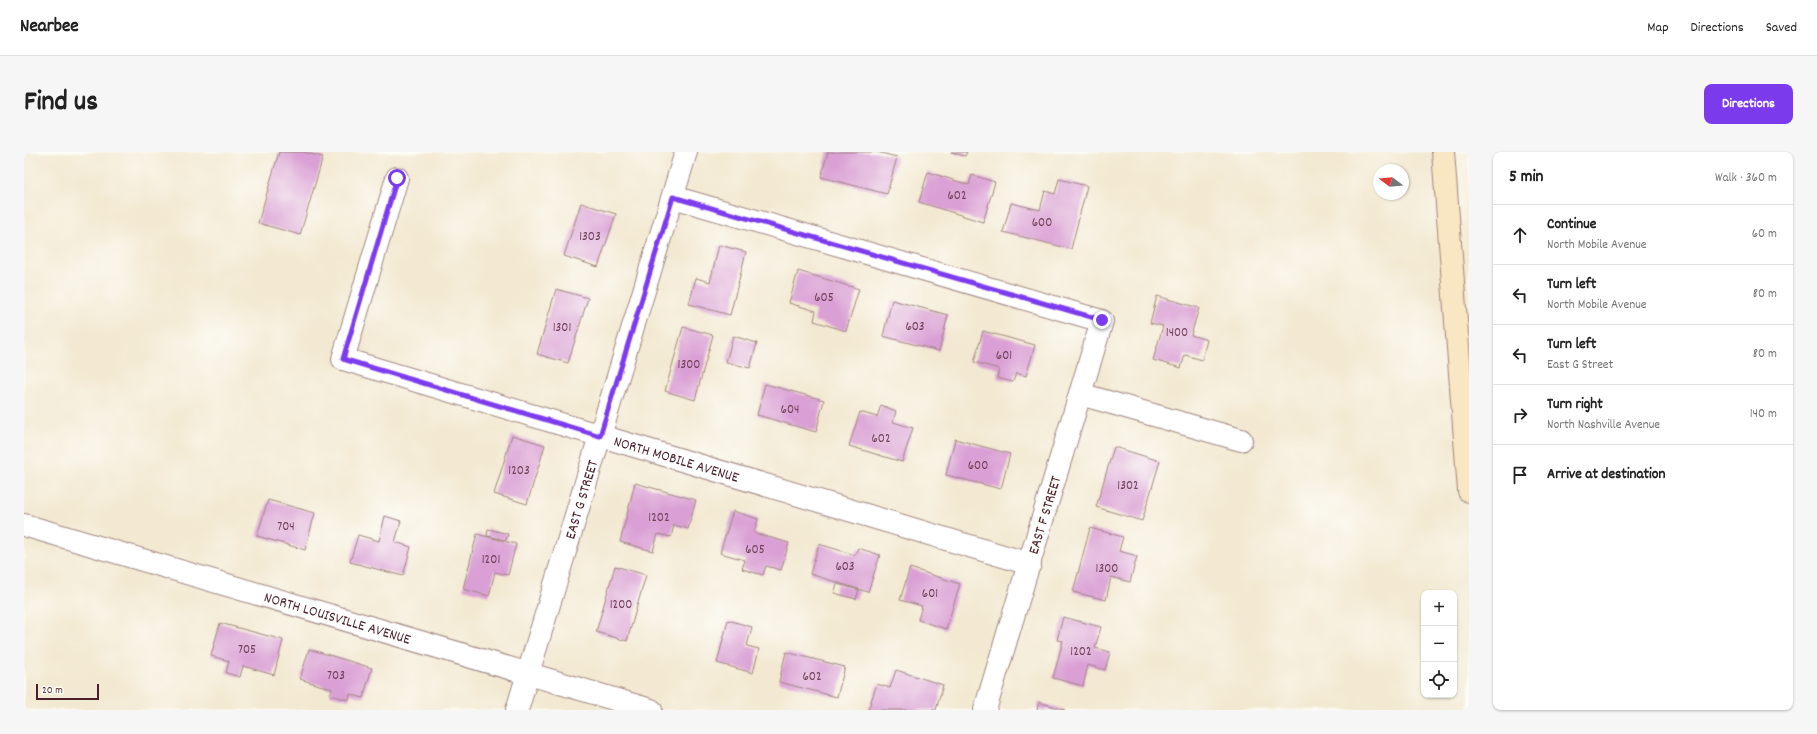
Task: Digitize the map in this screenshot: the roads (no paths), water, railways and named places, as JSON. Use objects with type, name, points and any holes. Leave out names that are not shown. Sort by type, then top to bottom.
[{"type":"main road","points":[[1443,152],[1469,491]]},
{"type":"street","name":"EAST G STREET","points":[[517,710],[686,152]]},
{"type":"street","name":"NORTH MOBILE AVENUE","points":[[397,178],[343,359],[1030,564]]},
{"type":"street","name":"EAST F STREET","points":[[673,197],[1102,320],[985,710]]},
{"type":"street","points":[[1080,394],[1241,440]]},
{"type":"street","name":"NORTH LOUISVILLE AVENUE","points":[[24,525],[651,710]]}]
